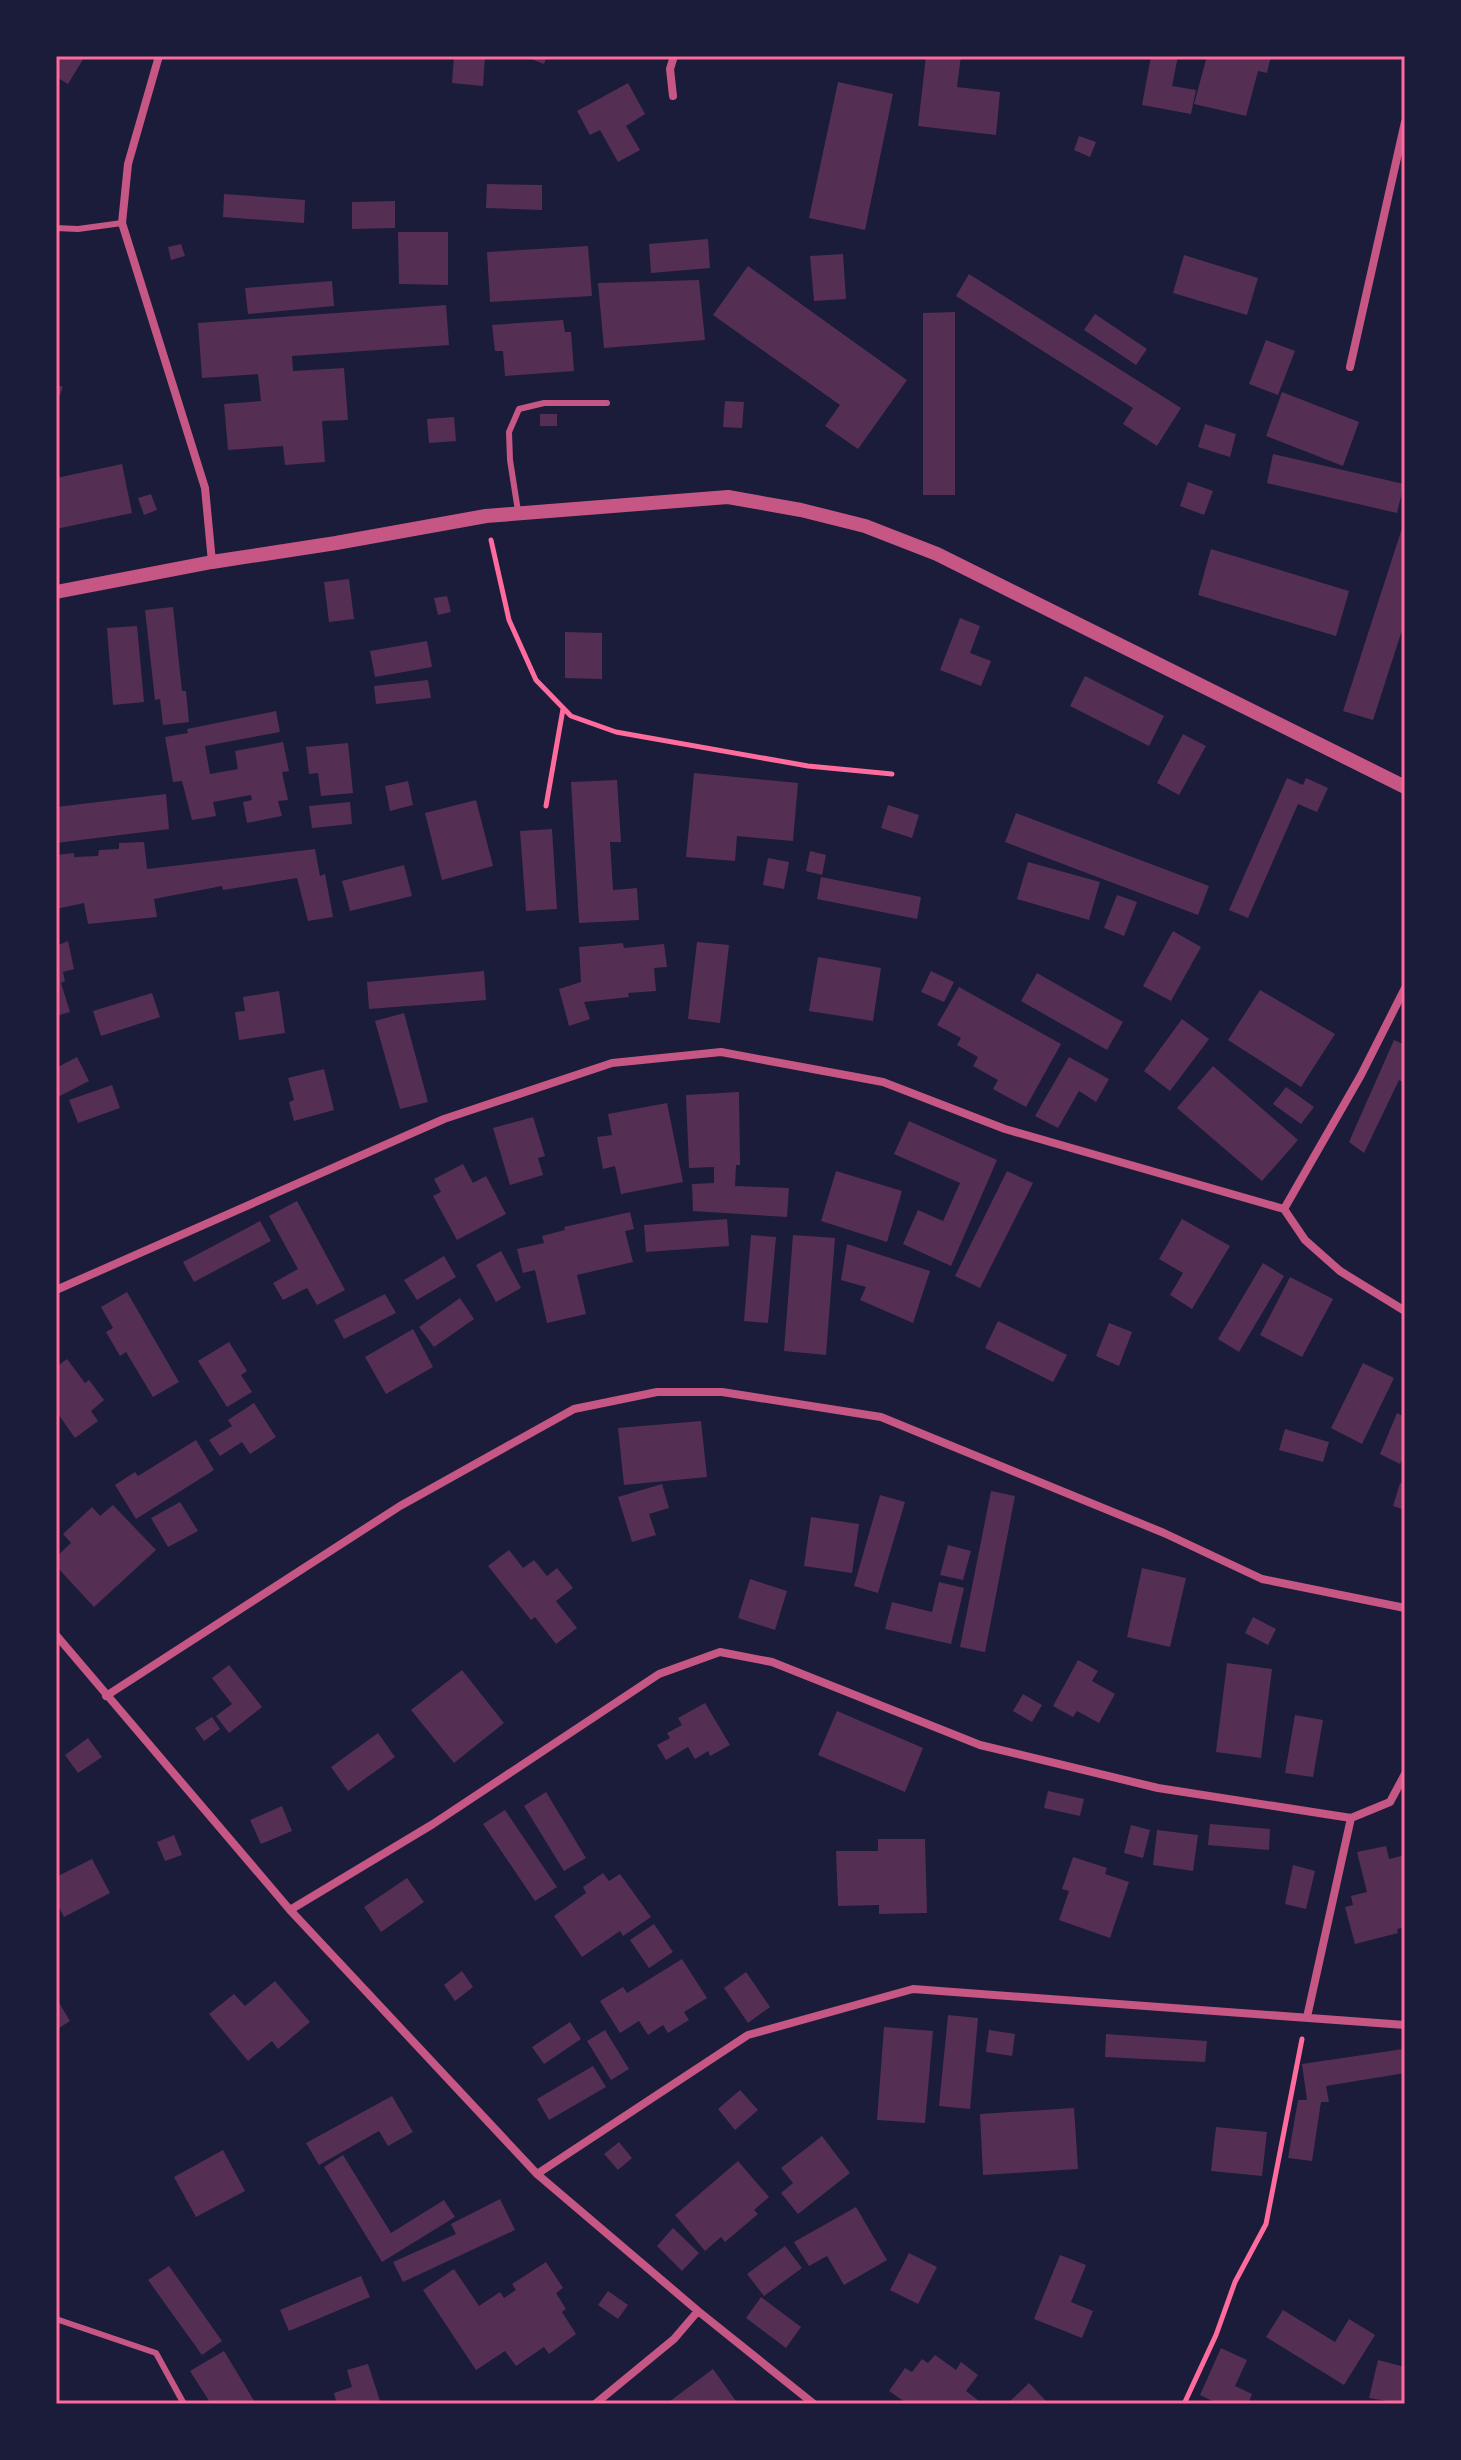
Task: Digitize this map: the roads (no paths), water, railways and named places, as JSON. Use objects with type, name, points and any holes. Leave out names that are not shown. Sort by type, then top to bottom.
[{"type":"street","points":[[159,56],[128,164],[122,223],[205,488],[212,562]]},
{"type":"street","points":[[673,96],[670,69],[674,56]]},
{"type":"street","points":[[1350,367],[1405,122]]},
{"type":"street","points":[[56,592],[212,562],[518,511],[728,497],[865,526],[937,554],[1405,787]]},
{"type":"street","points":[[1284,1209],[1361,1075],[1405,988]]},
{"type":"street","points":[[56,1290],[444,1119],[612,1063],[721,1052],[883,1082],[1018,1134],[1284,1209],[1305,1240],[1340,1271],[1405,1311]]},
{"type":"street","points":[[106,1696],[400,1506],[574,1409],[657,1392],[722,1392],[881,1417],[1164,1533],[1262,1579],[1405,1608]]},
{"type":"street","points":[[56,1635],[290,1910],[537,2174],[698,2311],[814,2404]]},
{"type":"street","points":[[290,1910],[433,1824],[659,1674],[720,1652],[772,1662],[980,1745],[1158,1788],[1351,1818],[1390,1802],[1405,1774]]},
{"type":"street","points":[[1307,2017],[1351,1818]]},
{"type":"street","points":[[537,2174],[748,2035],[913,1989],[1405,2025]]},
{"type":"street","points":[[595,2404],[674,2339],[698,2311]]},
{"type":"lane","points":[[56,228],[78,229],[122,223]]},
{"type":"lane","points":[[518,511],[509,432],[519,409],[544,403],[607,403]]},
{"type":"lane","points":[[56,2319],[156,2353],[184,2404]]}]
